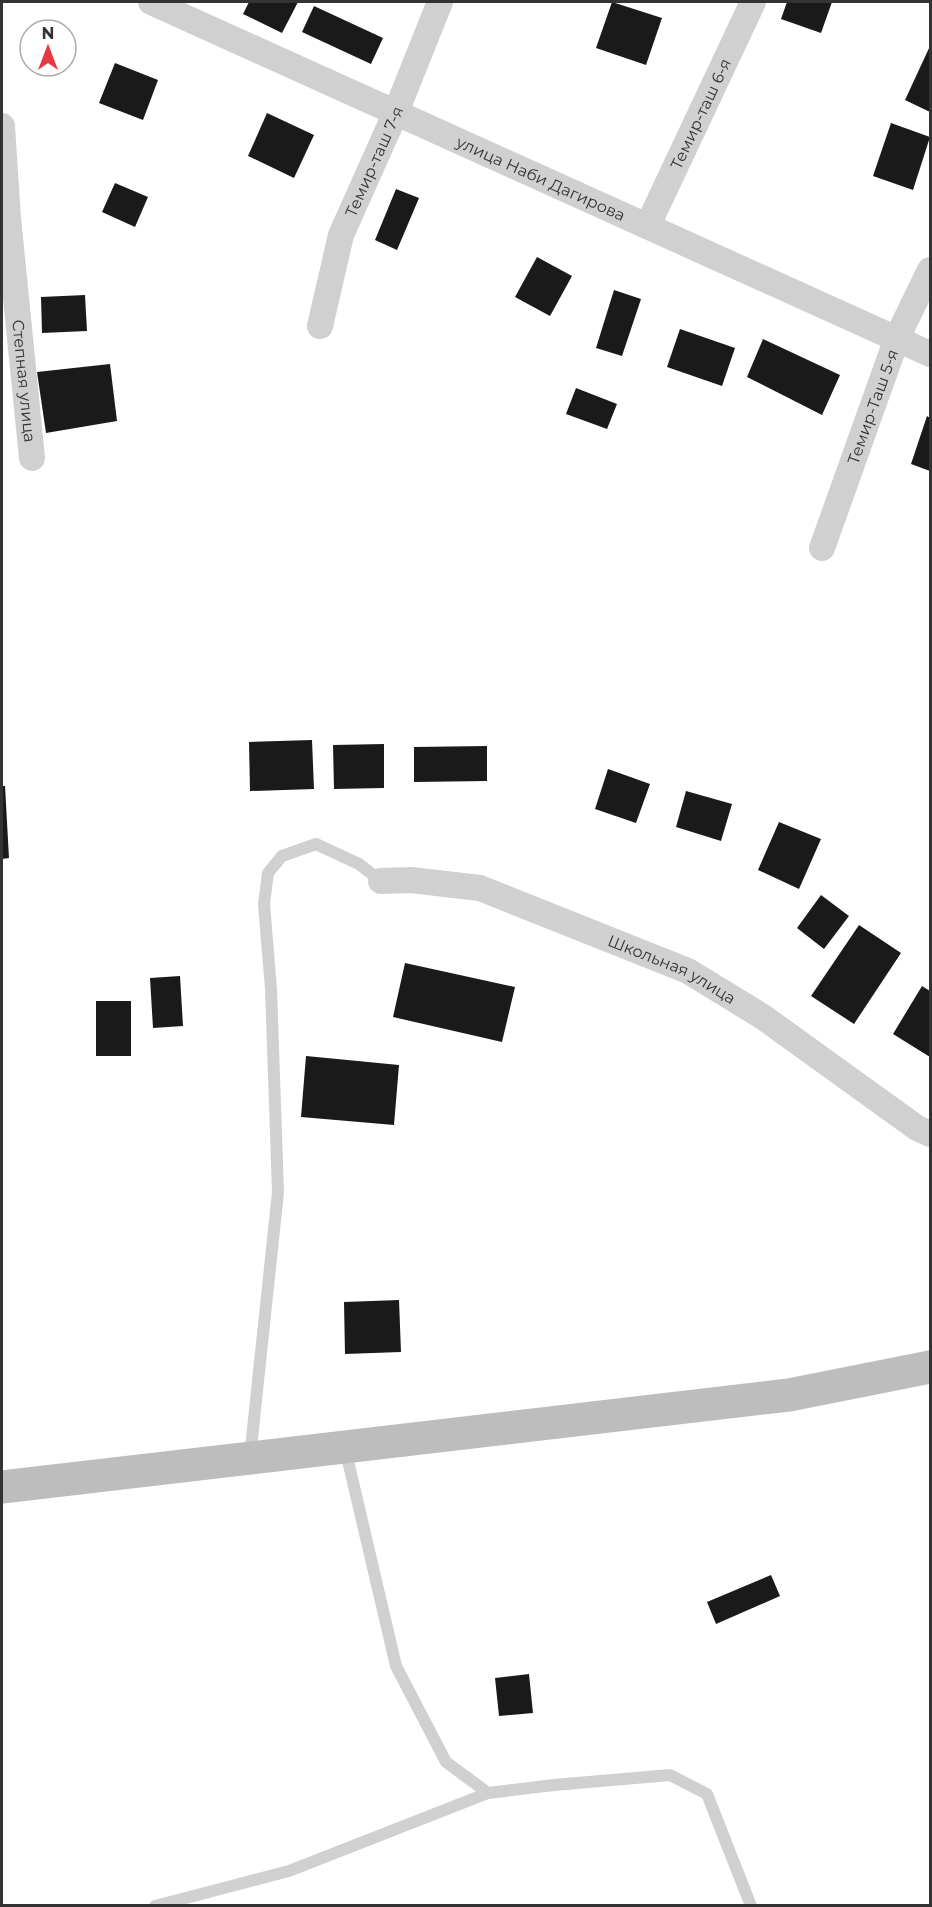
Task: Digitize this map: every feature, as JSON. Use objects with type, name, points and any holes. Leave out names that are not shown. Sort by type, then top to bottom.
[{"type":"main road","points":[[2,1487],[789,1395],[930,1367]]},
{"type":"street","name":"улица Наби Дагирова","points":[[151,2],[930,354]]},
{"type":"street","name":"Темир-таш 7-я","points":[[320,326],[341,235],[396,112],[440,2]]},
{"type":"street","name":"Темир-таш 6-я","points":[[648,225],[753,2]]},
{"type":"street","name":"Степная улица","points":[[2,126],[9,229],[32,458]]},
{"type":"street","name":"Темир-Таш 5-я","points":[[822,548],[897,338],[930,270]]},
{"type":"street","name":"Школьная улица","points":[[381,881],[411,880],[480,888],[688,971],[762,1017],[917,1128],[930,1134]]},
{"type":"lane","points":[[250,1458],[278,1192],[271,989],[264,904],[268,873],[282,856],[316,844],[359,864],[381,881]]},
{"type":"lane","points":[[345,1447],[396,1666],[446,1762],[488,1793]]},
{"type":"lane","points":[[155,1905],[289,1871],[488,1793],[670,1775],[706,1794],[751,1905]]},
{"type":"building","points":[[249,2],[298,2],[282,33],[243,14]]},
{"type":"building","points":[[612,2],[662,18],[646,65],[596,48]]},
{"type":"building","points":[[787,2],[832,2],[821,33],[781,19]]},
{"type":"building","points":[[314,6],[383,38],[371,64],[302,32]]},
{"type":"building","points":[[930,46],[930,112],[905,100]]},
{"type":"building","points":[[115,63],[158,80],[143,120],[99,103]]},
{"type":"building","points":[[267,113],[314,135],[294,178],[248,156]]},
{"type":"building","points":[[891,123],[930,137],[913,190],[873,176]]},
{"type":"building","points":[[115,183],[148,197],[135,227],[102,212]]},
{"type":"building","points":[[396,189],[419,198],[397,250],[375,240]]},
{"type":"building","points":[[537,257],[572,276],[550,316],[515,297]]},
{"type":"building","points":[[614,290],[641,299],[622,356],[596,348]]},
{"type":"building","points":[[85,295],[87,331],[42,333],[41,297]]},
{"type":"building","points":[[680,329],[735,348],[722,386],[667,367]]},
{"type":"building","points":[[763,339],[840,375],[822,415],[747,377]]},
{"type":"building","points":[[110,364],[117,421],[46,433],[37,372]]},
{"type":"building","points":[[576,388],[617,404],[607,429],[566,414]]},
{"type":"building","points":[[927,416],[930,418],[930,471],[911,464]]},
{"type":"building","points":[[312,740],[314,789],[250,791],[249,742]]},
{"type":"building","points":[[384,744],[384,788],[334,789],[333,745]]},
{"type":"building","points":[[487,746],[487,781],[414,782],[414,747]]},
{"type":"building","points":[[608,769],[650,784],[636,823],[595,809]]},
{"type":"building","points":[[2,786],[5,786],[9,858],[2,859]]},
{"type":"building","points":[[686,791],[732,804],[721,841],[676,827]]},
{"type":"building","points":[[779,822],[821,839],[799,889],[758,870]]},
{"type":"building","points":[[821,895],[849,916],[824,949],[797,928]]},
{"type":"building","points":[[859,925],[901,953],[854,1024],[811,996]]},
{"type":"building","points":[[405,963],[515,987],[502,1042],[393,1017]]},
{"type":"building","points":[[180,976],[183,1026],[153,1028],[150,978]]},
{"type":"building","points":[[922,986],[930,991],[930,1057],[893,1034]]},
{"type":"building","points":[[96,1001],[131,1001],[131,1056],[96,1056]]},
{"type":"building","points":[[306,1056],[399,1065],[394,1125],[301,1117]]},
{"type":"building","points":[[399,1300],[401,1352],[345,1354],[344,1302]]},
{"type":"building","points":[[771,1575],[780,1596],[716,1624],[707,1602]]},
{"type":"building","points":[[529,1674],[533,1713],[499,1716],[495,1678]]}]
